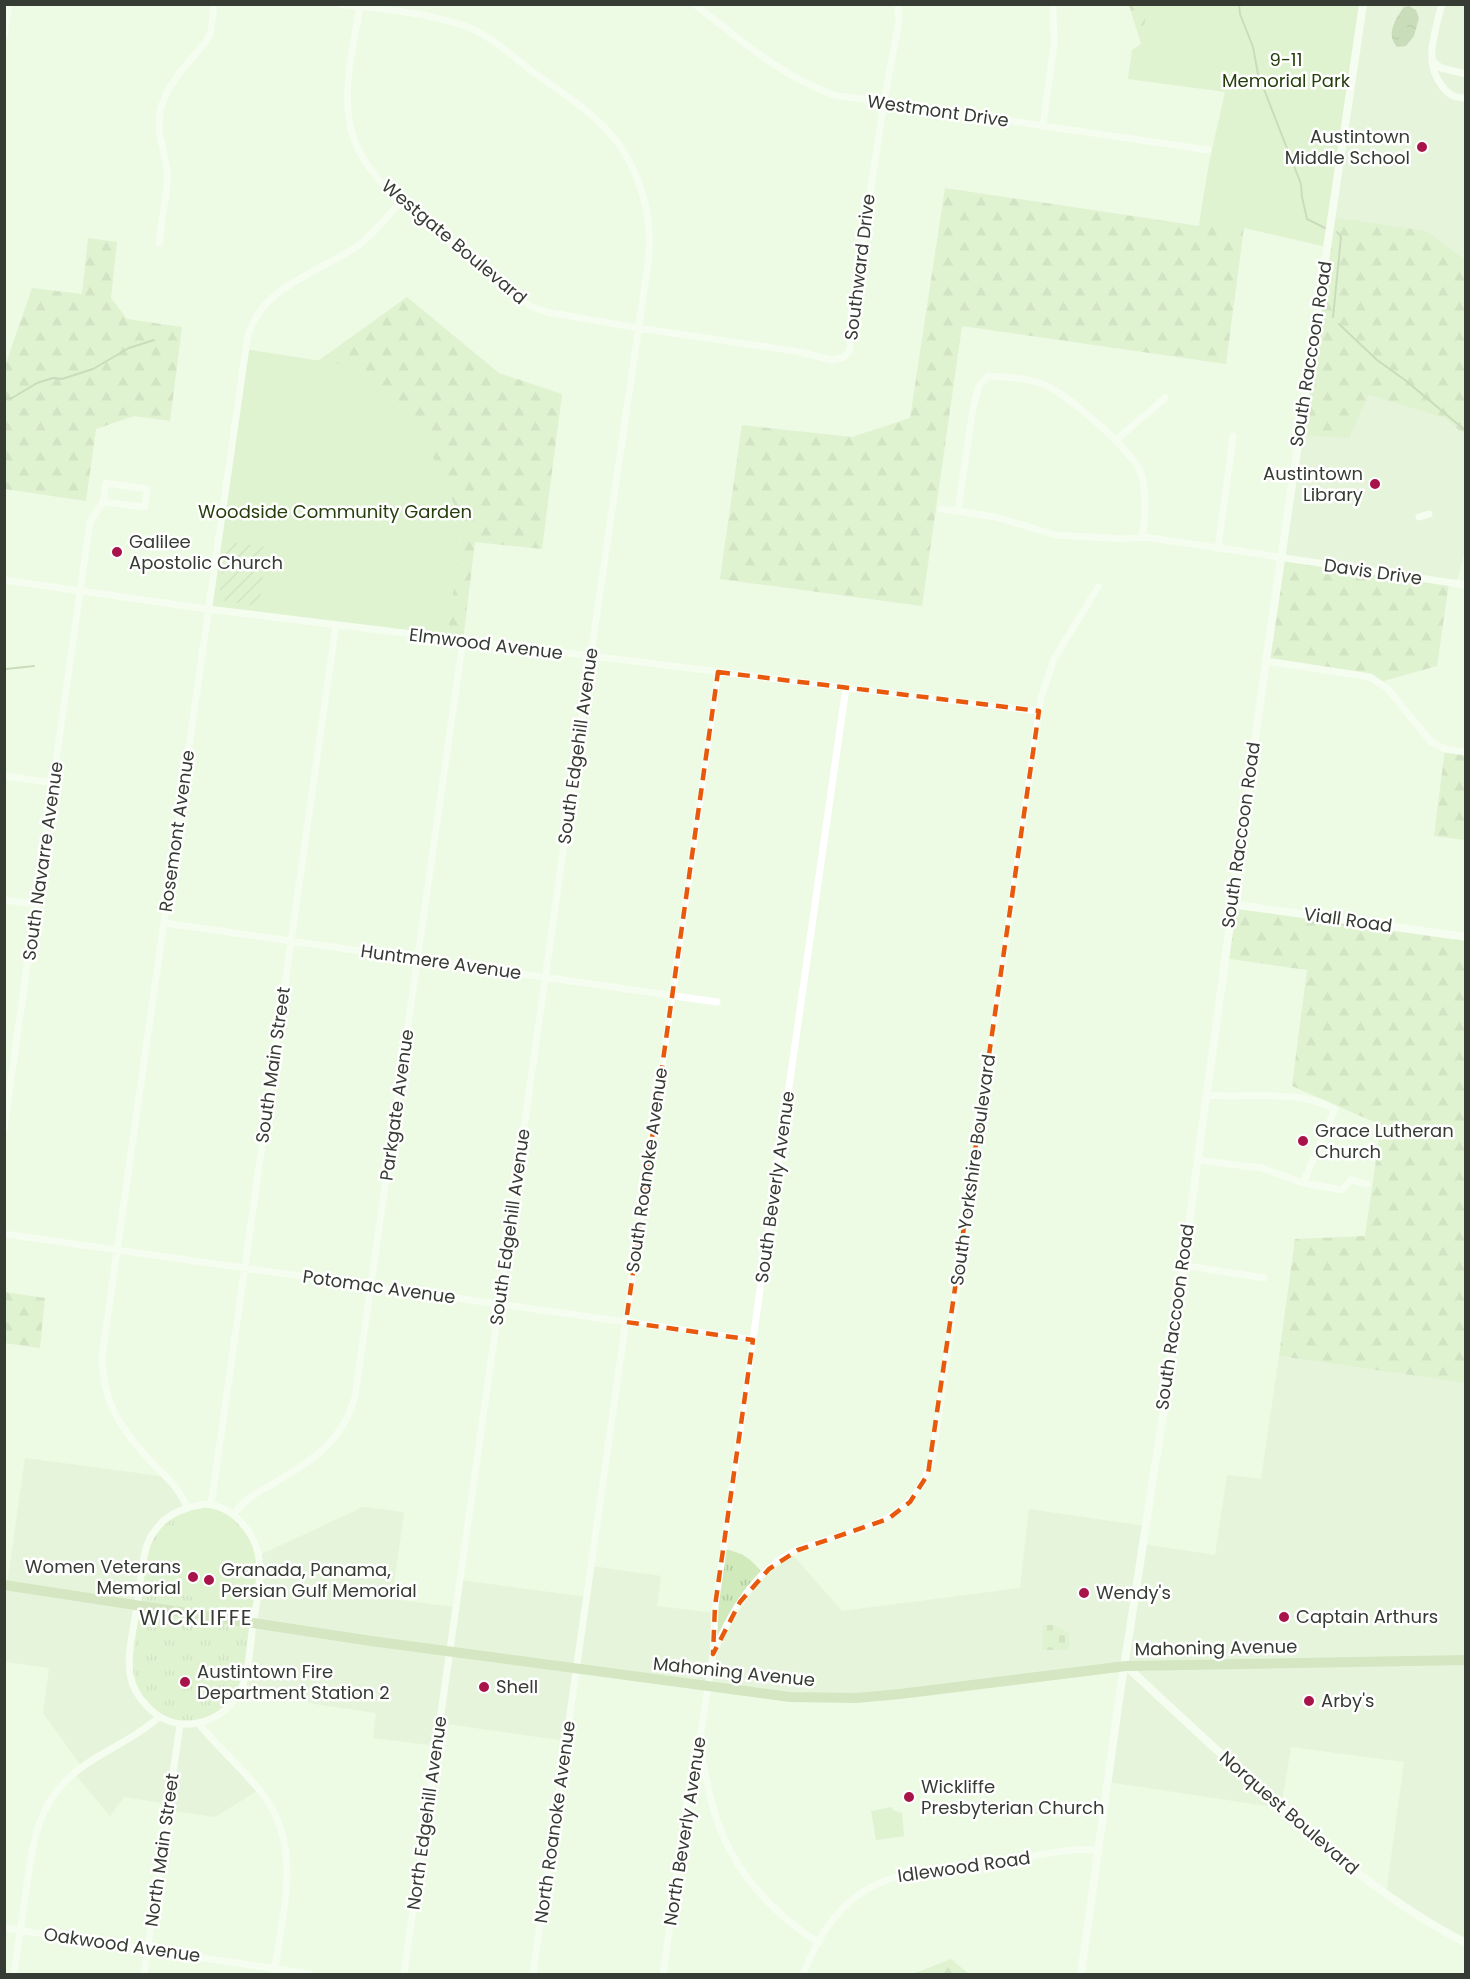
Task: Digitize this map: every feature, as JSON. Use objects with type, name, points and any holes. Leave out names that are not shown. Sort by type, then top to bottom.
[{"type":"main road","name":"Mahoning Avenue","points":[[4,1585],[450,1652],[790,1697],[856,1698],[1126,1666],[1466,1660]]},
{"type":"street","points":[[4,36],[9,4]]},
{"type":"street","points":[[159,243],[167,186],[167,169],[159,130],[160,110],[166,92],[180,72],[206,43],[214,4]]},
{"type":"street","name":"South Edgehill Avenue","points":[[339,4],[445,20],[472,29],[490,39],[608,132],[625,154],[643,193],[649,218],[650,251],[450,1652]]},
{"type":"street","name":"Westmont Drive","points":[[694,4],[801,82],[834,95],[1208,150]]},
{"type":"street","name":"Southward Drive","points":[[638,328],[795,351],[832,360],[844,357],[851,342],[852,319],[883,102],[899,22],[898,4]]},
{"type":"street","points":[[1043,126],[1054,43],[1053,4]]},
{"type":"street","name":"South Raccoon Road","points":[[1081,1974],[1152,1474],[1163,1414],[1231,904],[1362,4]]},
{"type":"street","points":[[1442,4],[1434,36],[1431,68],[1435,78],[1447,93],[1455,98],[1466,98]]},
{"type":"street","name":"Westgate Boulevard","points":[[360,6],[348,91],[350,123],[355,140],[378,180],[401,202],[532,307],[547,312],[638,328]]},
{"type":"street","points":[[1432,60],[1441,68],[1466,74]]},
{"type":"street","name":"Rosemont Avenue","points":[[187,1507],[180,1491],[124,1431],[110,1405],[102,1356],[247,340],[250,325],[261,307],[275,294],[332,263],[360,244],[401,202]]},
{"type":"street","points":[[958,511],[973,408],[979,386],[988,376],[1014,377],[1043,384],[1056,390],[1116,440],[1140,471],[1145,505],[1144,529],[1141,537]]},
{"type":"street","points":[[1116,440],[1165,398]]},
{"type":"street","points":[[1218,549],[1233,436]]},
{"type":"street","name":"South Navarre Avenue","points":[[4,1130],[38,904],[90,522],[103,501],[106,483],[147,489],[145,507],[103,501]]},
{"type":"street","name":"Davis Drive","points":[[941,509],[995,518],[1056,534],[1095,538],[1141,537],[1466,585]]},
{"type":"street","points":[[1419,517],[1429,514]]},
{"type":"street","name":"Elmwood Avenue","points":[[4,580],[208,609],[1039,711]]},
{"type":"street","name":"South Yorkshire Boulevard","points":[[713,1654],[725,1626],[740,1602],[769,1569],[798,1550],[888,1519],[910,1502],[928,1474],[1039,711],[1044,686],[1054,659],[1098,587]]},
{"type":"street","name":"South Main Street","points":[[210,1505],[336,625]]},
{"type":"street","name":"Parkgate Avenue","points":[[234,1514],[245,1499],[302,1467],[321,1453],[342,1426],[355,1397],[463,641]]},
{"type":"street","points":[[1266,661],[1370,677],[1388,689],[1431,742],[1444,749],[1466,752]]},
{"type":"street","name":"South Roanoke Avenue","points":[[577,1669],[718,672]]},
{"type":"street","name":"South Beverly Avenue","points":[[708,1687],[713,1654],[715,1606],[846,687]]},
{"type":"street","points":[[4,776],[54,783]]},
{"type":"street","points":[[4,900],[38,904]]},
{"type":"street","name":"Viall Road","points":[[1231,904],[1466,937]]},
{"type":"street","name":"Huntmere Avenue","points":[[164,923],[717,1002]]},
{"type":"street","points":[[1206,1095],[1299,1097],[1321,1102],[1335,1109],[1303,1183]]},
{"type":"street","points":[[1197,1160],[1262,1168],[1303,1183],[1342,1190],[1351,1180],[1367,1184]]},
{"type":"street","name":"Potomac Avenue","points":[[4,1234],[753,1340]]},
{"type":"street","points":[[1182,1265],[1264,1278]]},
{"type":"street","points":[[210,1505],[234,1514],[255,1539],[260,1555],[260,1573],[245,1678],[240,1693],[225,1710],[199,1724],[180,1725],[159,1717],[140,1698],[132,1681],[130,1659],[144,1558],[150,1538],[162,1522],[187,1507],[210,1505]]},
{"type":"street","name":"North Edgehill Avenue","points":[[404,1974],[450,1652]]},
{"type":"street","name":"Norquest Boulevard","points":[[1126,1666],[1293,1819],[1347,1865],[1408,1911],[1466,1943]]},
{"type":"street","name":"North Roanoke Avenue","points":[[533,1974],[577,1669]]},
{"type":"street","name":"North Beverly Avenue","points":[[663,1974],[690,1782],[699,1746],[708,1687]]},
{"type":"street","points":[[14,1974],[34,1837],[50,1799],[79,1769],[145,1730],[159,1717]]},
{"type":"street","points":[[199,1724],[263,1794],[283,1833],[288,1874],[274,1971]]},
{"type":"street","name":"North Main Street","points":[[144,1974],[180,1725]]},
{"type":"street","points":[[699,1746],[718,1823],[738,1866],[775,1911],[819,1943]]},
{"type":"street","name":"Idlewood Road","points":[[803,1974],[831,1922],[847,1904],[868,1888],[891,1877],[1076,1850],[1099,1850]]},
{"type":"street","name":"Oakwood Avenue","points":[[4,1928],[148,1949],[274,1971],[310,1974]]},
{"type":"highlighted area","points":[[718,672],[1039,711],[928,1474],[910,1502],[888,1519],[798,1550],[769,1569],[740,1602],[713,1654],[715,1606],[753,1340],[626,1322]]},
{"type":"shaded area","points":[[1363,5],[1465,5],[1465,259],[1427,231],[1332,217]]},
{"type":"shaded area","points":[[1368,394],[1444,418],[1465,435],[1465,551],[1456,584],[1281,558],[1298,435]]},
{"type":"shaded area","points":[[1279,1356],[1465,1383],[1465,1943],[1386,1895],[1404,1762],[1291,1747],[1281,1808],[1108,1782],[1126,1667],[822,1698],[577,1669],[566,1741],[440,1723],[436,1746],[373,1738],[376,1713],[315,1704],[243,1684],[260,1555],[363,1507],[404,1512],[392,1599],[455,1607],[460,1580],[587,1597],[591,1566],[661,1576],[657,1606],[714,1613],[745,1594],[791,1553],[842,1611],[1020,1588],[1029,1509],[1145,1526],[1142,1544],[1215,1555],[1227,1475],[1261,1479]]},
{"type":"shaded area","points":[[25,1458],[167,1477],[187,1507],[199,1724],[259,1790],[215,1817],[168,1810],[168,1804],[124,1797],[110,1816],[74,1773],[82,1767],[43,1713],[49,1668],[5,1662],[4,1585],[7,1585]]},
{"type":"green space","points":[[1129,5],[1148,5],[1141,44]]},
{"type":"green space","name":"9-11 Memorial Park","points":[[1148,5],[1363,5],[1327,247],[1218,222],[1201,211],[1225,92],[1128,79],[1132,50],[1141,44]]},
{"type":"green space","points":[[945,188],[1199,226],[1201,211],[1218,222],[1244,227],[1226,364],[962,326],[922,606],[720,579],[742,425],[852,437],[910,418]]},
{"type":"green space","points":[[1332,217],[1427,231],[1465,259],[1465,435],[1444,418],[1369,395],[1349,438],[1298,435]]},
{"type":"green space","points":[[88,238],[117,242],[111,298],[127,319],[182,327],[170,421],[134,416],[96,429],[86,501],[5,489],[5,366],[32,288],[82,294]]},
{"type":"green space","points":[[407,297],[499,373],[562,394],[542,549],[475,542],[463,641],[447,639],[460,539],[455,507],[434,460],[411,418],[318,361]]},
{"type":"green space","name":"Woodside Community Garden","points":[[245,349],[360,367],[380,383],[411,418],[434,460],[455,507],[460,539],[447,639],[208,609]]},
{"type":"green space","points":[[226,541],[267,547],[259,606],[219,599]]},
{"type":"green space","points":[[1281,558],[1449,583],[1437,666],[1380,682],[1266,661]]},
{"type":"green space","points":[[1445,749],[1465,752],[1465,840],[1434,836]]},
{"type":"green space","points":[[1231,904],[1465,937],[1465,1383],[1279,1356],[1295,1239],[1365,1236],[1381,1125],[1292,1086],[1307,970],[1224,958]]},
{"type":"green space","points":[[5,1292],[45,1298],[40,1348],[5,1343]]},
{"type":"green space","points":[[204,1504],[234,1514],[260,1555],[245,1678],[225,1710],[185,1725],[148,1708],[137,1693],[130,1659],[150,1538],[177,1512]]},
{"type":"green space","points":[[198,1517],[224,1524],[241,1539],[246,1547],[250,1574],[245,1605],[151,1590],[157,1554],[166,1536],[184,1522]]},
{"type":"green space","points":[[723,1549],[746,1557],[763,1574],[745,1594],[713,1654]]},
{"type":"green space","points":[[1043,1625],[1054,1625],[1069,1633],[1069,1650],[1042,1650]]},
{"type":"green space","points":[[892,1807],[893,1810],[902,1813],[904,1836],[876,1840],[871,1811]]},
{"type":"green space","points":[[951,1959],[969,1974],[913,1974]]},
{"type":"water","points":[[1409,6],[1416,10],[1419,18],[1414,36],[1406,46],[1397,47],[1392,37],[1393,26],[1404,7]]},
{"type":"waterway","points":[[1239,4],[1240,14],[1253,47],[1258,74],[1301,184],[1307,219],[1325,228]]},
{"type":"waterway","points":[[1333,317],[1341,237],[1337,232]]},
{"type":"waterway","points":[[1339,324],[1377,360],[1405,380],[1466,431]]},
{"type":"waterway","points":[[4,399],[12,398],[37,383],[53,378],[62,379],[93,369],[129,348],[154,340]]},
{"type":"waterway","points":[[6,669],[34,666]]},
{"type":"place","name":"Austintown Middle School","points":[[1422,147]]},
{"type":"place","name":"Austintown Library","points":[[1375,484]]},
{"type":"place","name":"Galilee Apostolic Church","points":[[117,552]]},
{"type":"place","name":"Grace Lutheran Church","points":[[1303,1141]]},
{"type":"place","name":"Women Veterans Memorial","points":[[193,1577]]},
{"type":"place","name":"Granada, Panama, Persian Gulf Memorial","points":[[209,1580]]},
{"type":"place","name":"Wendy's","points":[[1084,1593]]},
{"type":"place","name":"Captain Arthurs","points":[[1284,1617]]},
{"type":"place","name":"Austintown Fire Department Station 2","points":[[185,1682]]},
{"type":"place","name":"Shell","points":[[484,1687]]},
{"type":"place","name":"Arby's","points":[[1309,1701]]},
{"type":"place","name":"Wickliffe Presbyterian Church","points":[[909,1797]]},
{"type":"district","name":"WICKLIFFE","points":[[196,1618]]}]
